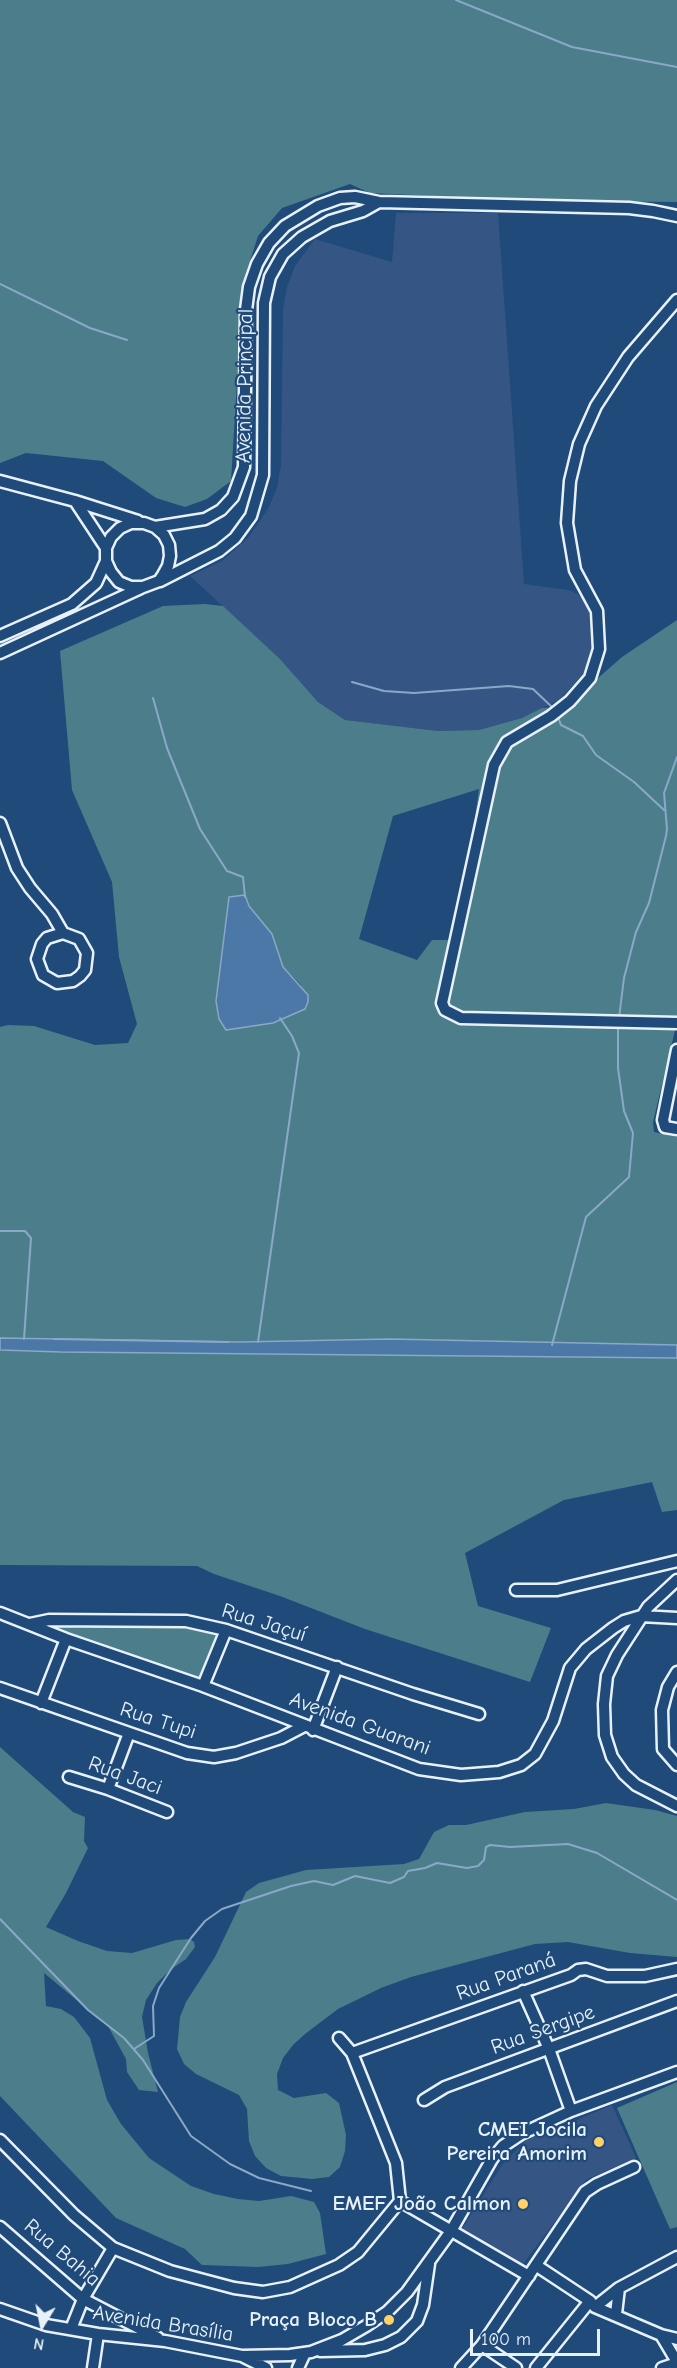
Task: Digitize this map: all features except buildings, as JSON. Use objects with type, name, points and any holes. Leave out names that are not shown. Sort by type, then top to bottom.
[{"type":"street","name":"Avenida Principal","points":[[149,525],[205,519],[221,510],[233,497],[244,466],[246,310],[249,287],[257,264],[269,243],[285,226],[318,206],[340,198],[355,197],[379,202],[629,208],[677,216]]},
{"type":"street","name":"Avenida Principal","points":[[159,581],[219,551],[235,538],[251,516],[263,475],[264,303],[270,277],[283,254],[302,237],[330,221],[363,211],[379,202]]},
{"type":"street","points":[[677,300],[628,357],[596,406],[579,444],[570,482],[567,523],[575,570],[597,611],[599,649],[590,678],[570,701],[551,716],[507,742],[494,765],[442,1003],[445,1010],[461,1018],[677,1023]]},
{"type":"street","points":[[0,481],[75,501],[149,525],[164,535],[169,545],[170,556],[168,566],[159,581],[0,653]]},
{"type":"street","points":[[75,501],[106,548]]},
{"type":"street","points":[[143,587],[131,587],[119,582],[111,573],[106,561],[106,548],[111,537],[120,528],[131,523],[149,525]]},
{"type":"street","points":[[0,636],[72,604],[96,583],[106,561]]},
{"type":"street","points":[[0,823],[17,868],[52,914],[63,933],[79,939],[87,953],[85,970],[73,981],[57,983],[43,975],[37,959],[42,944],[55,934],[63,933]]},
{"type":"street","points":[[677,1050],[663,1120],[665,1127],[677,1129]]},
{"type":"street","points":[[516,1590],[557,1590],[677,1561]]},
{"type":"street","points":[[677,1580],[648,1607],[626,1640],[607,1676],[604,1704],[605,1735],[612,1757],[624,1774],[636,1785],[677,1806]]},
{"type":"street","name":"Avenida Guarani","points":[[0,1613],[66,1639],[203,1686],[419,1769],[461,1775],[499,1772],[521,1765],[535,1754],[545,1739],[570,1668],[586,1649],[613,1628],[624,1620],[641,1616]]},
{"type":"street","points":[[641,1616],[677,1618]]},
{"type":"street","name":"Rua Jaçuí","points":[[30,1624],[49,1620],[177,1621],[226,1630],[337,1666],[413,1694],[479,1714]]},
{"type":"street","points":[[613,1628],[622,1632],[626,1640]]},
{"type":"street","points":[[203,1686],[226,1630]]},
{"type":"street","points":[[41,1703],[66,1639]]},
{"type":"street","points":[[309,1728],[337,1666]]},
{"type":"street","points":[[677,1672],[668,1687],[662,1710],[663,1749],[677,1765]]},
{"type":"street","name":"Rua Tupi","points":[[0,1688],[187,1754],[214,1757],[236,1753],[309,1728]]},
{"type":"street","points":[[108,1789],[129,1733]]},
{"type":"street","name":"Rua Jaci","points":[[69,1778],[108,1789],[167,1812]]},
{"type":"street","name":"Rua Paraná","points":[[352,2053],[571,1975],[578,1970],[607,1976],[645,1976],[677,1969]]},
{"type":"street","points":[[523,1991],[549,2049],[571,2111]]},
{"type":"street","name":"Rua Sergipe","points":[[424,2100],[445,2087],[677,2001]]},
{"type":"street","points":[[0,2140],[74,2215],[113,2248],[170,2271],[234,2288],[263,2292],[290,2287],[339,2265],[358,2252],[400,2202],[396,2163],[352,2053],[339,2038]]},
{"type":"street","name":"Avenida Brasília","points":[[0,2309],[30,2320],[71,2329],[165,2341],[242,2356],[291,2355],[308,2352],[342,2340],[387,2312],[407,2292],[451,2231],[486,2168],[504,2146],[521,2134],[571,2111],[677,2072]]},
{"type":"street","points":[[461,2368],[482,2345],[585,2192],[634,2167]]},
{"type":"street","points":[[400,2202],[529,2276]]},
{"type":"street","name":"Rua Bahia","points":[[0,2227],[83,2299],[165,2341]]},
{"type":"street","points":[[71,2329],[83,2299],[113,2248]]},
{"type":"street","points":[[537,2368],[592,2304],[677,2258]]},
{"type":"street","points":[[298,2368],[308,2352],[365,2350],[385,2346],[401,2337],[417,2321],[429,2263]]},
{"type":"street","points":[[537,2266],[592,2304],[660,2335],[677,2340]]},
{"type":"street","points":[[616,2314],[619,2288]]},
{"type":"street","points":[[93,2368],[98,2334]]},
{"type":"street","points":[[660,2335],[677,2363],[662,2368]]},
{"type":"street","points":[[482,2345],[516,2368]]},
{"type":"street","points":[[242,2356],[266,2368]]},
{"type":"shaded area","points":[[396,213],[498,213],[524,584],[568,590],[578,594],[591,606],[597,629],[593,664],[559,700],[522,718],[479,730],[438,731],[345,720],[318,702],[280,659],[190,576],[222,561],[248,538],[268,509],[277,488],[281,465],[283,309],[287,287],[295,266],[315,239],[392,262]]},
{"type":"shaded area","points":[[245,895],[249,906],[272,934],[283,967],[308,995],[308,1002],[305,1009],[273,1023],[226,1030],[219,1019],[216,1001],[229,897]]},
{"type":"shaded area","points":[[0,1338],[240,1342],[390,1339],[677,1345],[677,1358],[61,1352],[0,1350]]},
{"type":"shaded area","name":"EMEF João Calmon","points":[[612,2105],[636,2158],[587,2179],[523,2264],[462,2229],[502,2165],[529,2137],[563,2126]]},
{"type":"green space","points":[[0,0],[677,0],[677,202],[539,201],[370,193],[350,184],[282,208],[258,236],[243,283],[231,481],[207,499],[185,507],[156,498],[103,461],[26,453],[0,463]]},
{"type":"green space","points":[[205,604],[223,606],[280,659],[318,702],[345,720],[438,731],[479,730],[522,718],[542,708],[558,707],[573,700],[622,657],[677,620],[677,1022],[653,1122],[654,1132],[677,1137],[677,1345],[390,1339],[240,1342],[0,1338],[0,1027],[34,1026],[95,1045],[128,1043],[137,1024],[119,957],[112,882],[72,790],[60,651],[163,606]],"holes":[[[479,789],[458,940],[432,940],[417,960],[359,939],[393,816]],[[245,895],[249,906],[272,934],[283,967],[301,985],[216,1001],[229,897]]]},
{"type":"green space","points":[[0,1350],[677,1358],[677,1510],[662,1512],[652,1482],[564,1500],[465,1553],[478,1606],[551,1628],[530,1682],[365,1629],[197,1566],[0,1565]]},
{"type":"green space","points":[[183,1623],[219,1635],[202,1682],[54,1629],[55,1625]]},
{"type":"green space","points":[[0,1747],[73,1812],[85,1817],[84,1841],[88,1848],[46,1927],[107,1951],[132,1953],[176,1940],[190,1939],[194,1942],[195,1947],[186,1959],[157,1983],[146,2000],[142,2017],[158,2092],[139,2090],[127,2072],[126,2059],[108,2026],[44,1973],[46,2006],[61,2009],[74,2017],[90,2038],[107,2100],[121,2124],[149,2158],[191,2186],[238,2199],[259,2201],[291,2196],[314,2202],[320,2213],[326,2254],[288,2264],[258,2267],[202,2265],[185,2249],[116,2218],[0,2096]]},
{"type":"green space","points":[[606,1803],[655,1810],[677,1816],[677,1957],[630,1953],[568,1942],[535,1944],[411,1977],[381,1988],[338,2009],[293,2045],[283,2058],[277,2074],[278,2090],[294,2098],[326,2093],[339,2103],[346,2135],[345,2151],[340,2167],[329,2177],[312,2179],[281,2176],[266,2168],[255,2156],[249,2141],[247,2109],[239,2095],[196,2074],[184,2064],[177,2049],[180,2017],[186,2002],[215,1957],[246,1892],[259,1883],[306,1870],[404,1864],[419,1859],[434,1832],[449,1825],[466,1825],[525,1812],[574,1809]]},
{"type":"green space","points":[[677,2082],[677,2227],[670,2229],[617,2108]]},
{"type":"waterway","points":[[456,0],[572,47],[677,67]]},
{"type":"waterway","points":[[0,284],[90,328],[127,340]]},
{"type":"waterway","points":[[352,682],[384,691],[414,693],[509,686],[533,689],[553,708]]},
{"type":"waterway","points":[[153,698],[167,748],[200,829],[227,871],[243,877],[245,897]]},
{"type":"waterway","points":[[558,717],[561,725],[583,736],[596,755],[634,782],[664,810]]},
{"type":"waterway","points":[[619,1018],[624,978],[636,932],[649,903],[666,836],[664,793],[677,757]]},
{"type":"waterway","points":[[258,1342],[299,1053],[292,1036],[280,1018]]},
{"type":"waterway","points":[[552,1345],[586,1217],[629,1177],[633,1133],[624,1111],[618,1068],[618,1026]]},
{"type":"waterway","points":[[0,1231],[25,1231],[31,1238],[24,1339]]},
{"type":"waterway","points":[[54,1339],[228,1342]]},
{"type":"waterway","points":[[134,2049],[154,2036],[153,2006],[159,1988],[191,1938],[205,1921],[222,1909],[291,1886],[314,1881],[333,1885],[355,1876],[390,1883],[404,1877],[408,1871],[437,1863],[467,1868],[478,1866],[484,1860],[486,1847],[490,1845],[510,1847],[568,1844],[597,1853],[677,1900]]},
{"type":"waterway","points":[[0,1919],[88,2010],[124,2038],[143,2060],[191,2136],[230,2164],[259,2178],[311,2191]]},
{"type":"place","name":"CMEI Jocila Pereira Amorim","points":[[599,2142]]},
{"type":"place","name":"EMEF João Calmon","points":[[523,2204]]},
{"type":"place","name":"Praça Bloco B","points":[[389,2320]]}]
